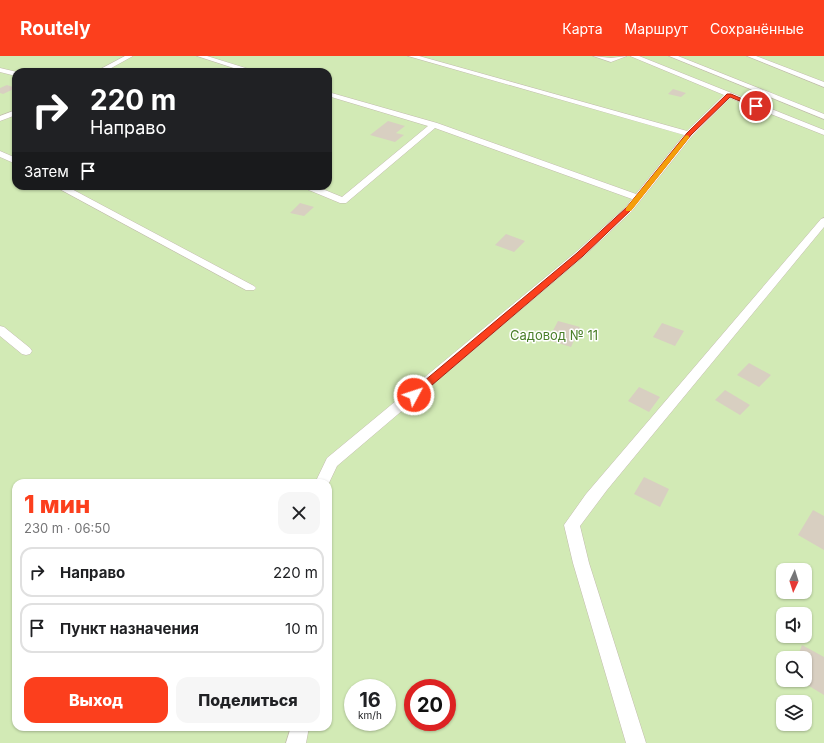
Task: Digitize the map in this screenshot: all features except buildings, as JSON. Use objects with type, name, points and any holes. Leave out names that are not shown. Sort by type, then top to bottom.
[{"type":"lane","points":[[107,68],[130,56]]},
{"type":"lane","points":[[200,56],[240,68]]},
{"type":"lane","points":[[411,56],[689,134]]},
{"type":"lane","points":[[596,56],[611,60],[624,56]]},
{"type":"lane","points":[[633,56],[824,133]]},
{"type":"lane","points":[[672,56],[824,116]]},
{"type":"lane","points":[[750,56],[824,85]]},
{"type":"lane","points":[[0,70],[12,73]]},
{"type":"lane","points":[[332,95],[434,125],[637,198]]},
{"type":"lane","points":[[324,479],[332,462],[580,254],[629,209],[689,134],[729,95]]},
{"type":"lane","points":[[0,119],[12,114]]},
{"type":"lane","points":[[317,190],[343,201],[434,125]]},
{"type":"lane","points":[[0,154],[12,159]]},
{"type":"lane","points":[[66,190],[250,288]]},
{"type":"lane","points":[[636,743],[581,563],[572,525],[585,506],[654,426],[790,260],[824,221]]},
{"type":"lane","points":[[0,330],[26,352]]},
{"type":"lane","points":[[296,743],[299,731]]},
{"type":"green space","name":"Садовод № 11","points":[[0,56],[824,56],[824,743],[0,743]]},
{"type":"slow traffic","points":[[628,209],[687,137]]},
{"type":"route","points":[[414,395],[580,254],[629,209],[689,134],[729,95],[756,106]]}]
